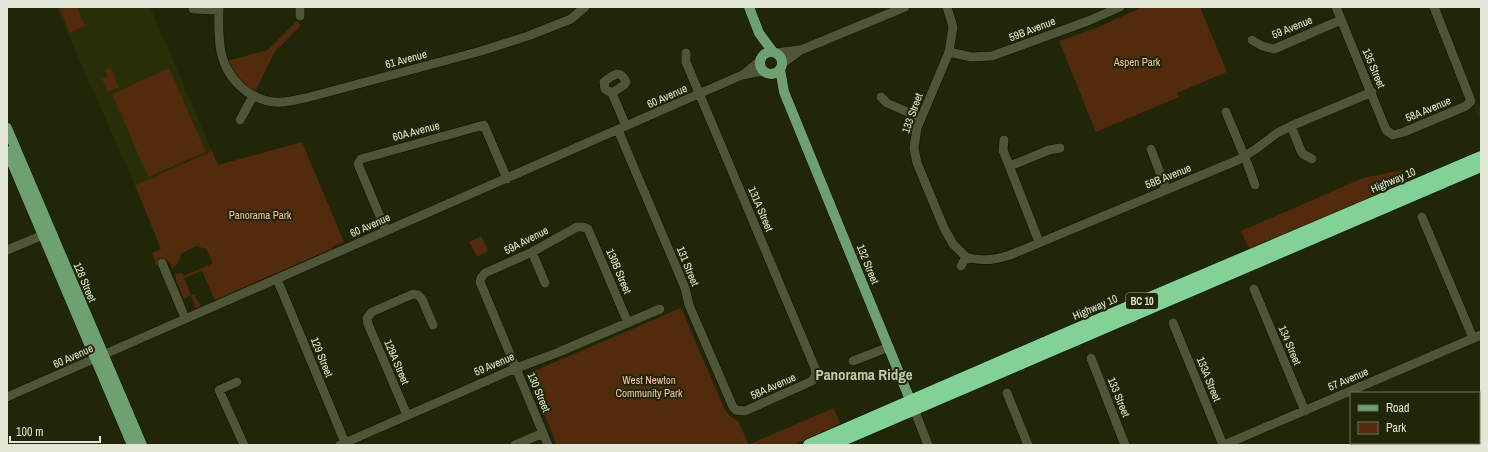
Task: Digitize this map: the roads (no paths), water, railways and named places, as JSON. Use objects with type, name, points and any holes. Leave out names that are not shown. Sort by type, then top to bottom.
[{"type":"highway","name":"Highway 10","points":[[831,445],[912,405],[1250,255],[1481,157]]},
{"type":"highway","name":"Highway 10","points":[[809,445],[912,405],[1481,166]]},
{"type":"main road","points":[[749,7],[759,33],[774,53],[780,58],[781,66],[776,73],[765,72],[761,66],[759,33]]},
{"type":"main road","points":[[761,59],[766,54],[774,53]]},
{"type":"main road","name":"132 Street","points":[[781,66],[784,92],[912,405]]},
{"type":"main road","name":"132 Street","points":[[765,72],[784,92]]},
{"type":"main road","name":"128 Street","points":[[7,128],[47,233],[100,357],[142,445]]},
{"type":"main road","name":"128 Street","points":[[7,151],[47,233]]},
{"type":"main road","name":"128 Street","points":[[100,357],[132,445]]},
{"type":"street","name":"61 Avenue","points":[[253,96],[265,100],[281,102],[306,98],[481,51],[528,36],[571,19],[586,7]]},
{"type":"street","name":"133 Street","points":[[947,7],[952,28],[949,52],[921,118],[914,140],[914,148],[916,158],[947,236],[966,257]]},
{"type":"street","name":"59B Avenue","points":[[949,52],[971,56],[992,56],[1088,21],[1120,7]]},
{"type":"street","name":"135 Street","points":[[1336,7],[1372,92],[1386,130],[1393,135]]},
{"type":"street","name":"58A Avenue","points":[[1393,135],[1404,132],[1466,106],[1471,101],[1434,7]]},
{"type":"street","points":[[781,66],[801,50],[899,8]]},
{"type":"street","points":[[193,9],[219,9],[220,52],[224,63],[230,76],[253,96],[240,120]]},
{"type":"street","name":"59 Avenue","points":[[1252,40],[1262,46],[1274,48],[1341,20]]},
{"type":"street","points":[[774,53],[801,50]]},
{"type":"street","name":"131A Street","points":[[686,53],[686,62],[812,361],[816,375]]},
{"type":"street","name":"60 Avenue","points":[[7,397],[742,75],[761,59]]},
{"type":"street","name":"60 Avenue","points":[[742,75],[765,72]]},
{"type":"street","name":"58B Avenue","points":[[966,257],[974,260],[999,259],[1245,156],[1277,133],[1372,92]]},
{"type":"street","name":"131 Street","points":[[612,93],[622,128],[685,288],[689,305],[730,402],[736,410]]},
{"type":"street","points":[[881,97],[887,103],[921,118]]},
{"type":"street","points":[[1226,112],[1245,156],[1255,185]]},
{"type":"street","name":"60A Avenue","points":[[386,231],[358,164],[361,158],[484,126],[506,179]]},
{"type":"street","points":[[1291,126],[1301,151],[1303,154],[1312,159]]},
{"type":"street","points":[[1004,140],[1003,150],[1039,242]]},
{"type":"street","points":[[1010,166],[1049,150],[1060,148]]},
{"type":"street","points":[[1151,150],[1166,189]]},
{"type":"street","points":[[1422,217],[1477,336]]},
{"type":"street","name":"59A Avenue","points":[[480,282],[485,273],[532,252],[577,227],[588,229]]},
{"type":"street","name":"130B Street","points":[[588,229],[628,323]]},
{"type":"street","points":[[7,250],[47,233]]},
{"type":"street","points":[[532,252],[545,283]]},
{"type":"street","points":[[962,266],[966,257]]},
{"type":"street","points":[[162,262],[183,313]]},
{"type":"street","name":"129 Street","points":[[277,279],[344,444]]},
{"type":"street","name":"130 Street","points":[[480,282],[548,445]]},
{"type":"street","name":"134 Street","points":[[1254,289],[1305,411]]},
{"type":"street","name":"129A Street","points":[[407,416],[368,324],[368,318],[372,312],[413,294],[418,295],[422,299],[433,325]]},
{"type":"street","name":"59 Avenue","points":[[344,444],[516,368],[559,352],[660,309]]},
{"type":"street","name":"133A Street","points":[[1173,323],[1223,445]]},
{"type":"street","name":"57 Avenue","points":[[1223,445],[1477,336]]},
{"type":"street","points":[[854,361],[889,347]]},
{"type":"street","name":"133 Street","points":[[1090,358],[1125,445]]},
{"type":"street","name":"58A Avenue","points":[[736,410],[745,411],[790,392],[809,383],[816,375]]},
{"type":"street","points":[[237,382],[219,390],[244,445]]},
{"type":"street","points":[[1007,394],[1028,445]]},
{"type":"street","name":"132 Street","points":[[912,405],[928,445]]},
{"type":"street","points":[[515,445],[543,433]]},
{"type":"district","name":"Panorama Ridge","points":[[864,375]]},
{"type":"park label","name":"Aspen Park","points":[[1137,62]]},
{"type":"park label","name":"Panorama Park","points":[[260,215]]},
{"type":"park label","name":"West Newton Community Park","points":[[649,386]]}]
